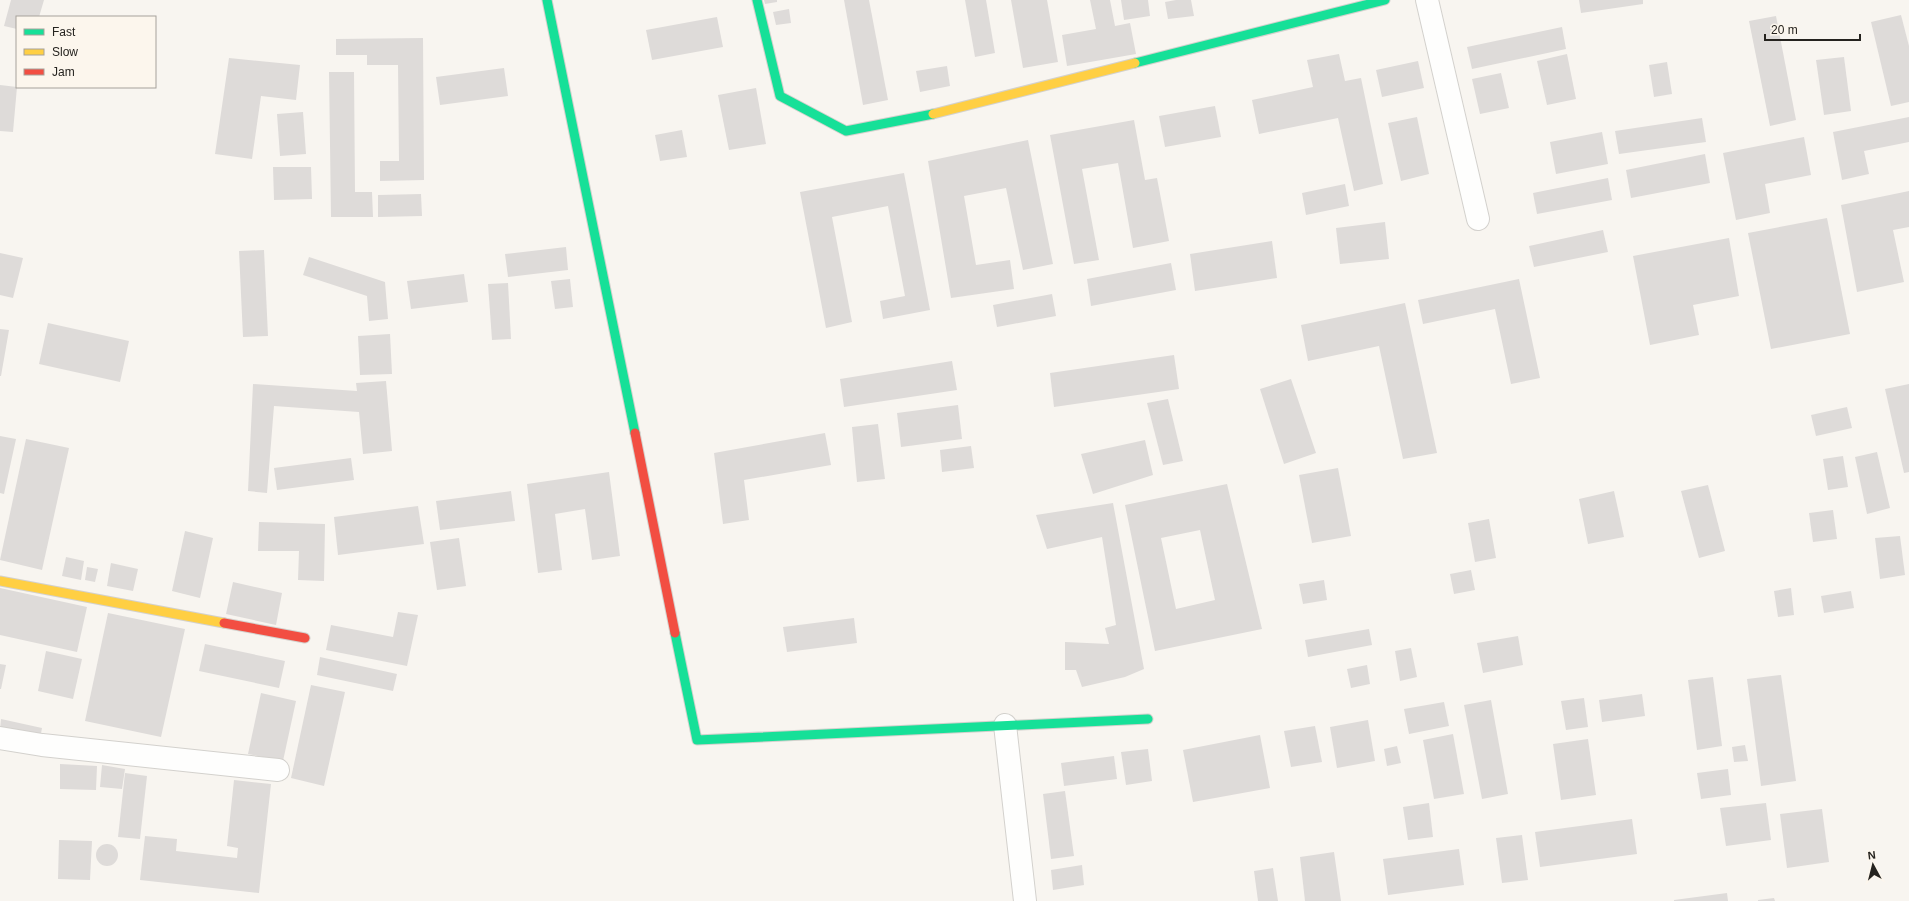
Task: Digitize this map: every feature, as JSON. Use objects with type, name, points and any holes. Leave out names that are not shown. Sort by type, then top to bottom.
[{"type":"street","points":[[546,0],[697,740],[1148,719]]},
{"type":"street","points":[[757,0],[780,96],[846,131],[929,115],[1385,0]]},
{"type":"street","points":[[1427,0],[1478,220]]},
{"type":"street","points":[[0,581],[305,638]]},
{"type":"street","points":[[1005,725],[1024,901]]},
{"type":"street","points":[[0,738],[42,745],[278,770]]},
{"type":"building","points":[[11,0],[44,0],[39,16],[16,16],[16,29],[4,26]]},
{"type":"building","points":[[764,0],[777,0],[777,2],[765,4]]},
{"type":"building","points":[[844,0],[869,0],[888,100],[863,105]]},
{"type":"building","points":[[965,0],[986,0],[995,53],[975,57]]},
{"type":"building","points":[[1011,0],[1047,0],[1058,62],[1023,68]]},
{"type":"building","points":[[1090,0],[1110,0],[1115,26],[1130,23],[1136,54],[1067,66],[1062,35],[1096,29]]},
{"type":"building","points":[[1121,0],[1148,0],[1150,16],[1124,20]]},
{"type":"building","points":[[1191,0],[1194,16],[1168,19],[1165,2]]},
{"type":"building","points":[[1579,0],[1643,0],[1643,4],[1581,13]]},
{"type":"building","points":[[789,9],[791,23],[776,25],[773,12]]},
{"type":"building","points":[[1901,15],[1909,46],[1909,102],[1891,106],[1871,22]]},
{"type":"building","points":[[1776,16],[1796,120],[1770,126],[1749,21]]},
{"type":"building","points":[[717,17],[723,47],[652,60],[646,30]]},
{"type":"building","points":[[1562,27],[1566,49],[1472,69],[1467,47]]},
{"type":"building","points":[[423,38],[424,180],[380,181],[380,161],[399,161],[398,65],[367,65],[367,55],[336,55],[336,39]]},
{"type":"building","points":[[1339,54],[1345,81],[1361,78],[1383,184],[1354,191],[1338,118],[1259,134],[1252,100],[1313,87],[1307,60]]},
{"type":"building","points":[[1567,54],[1576,99],[1547,105],[1537,61]]},
{"type":"building","points":[[1844,57],[1851,111],[1824,115],[1816,60]]},
{"type":"building","points":[[229,58],[300,65],[296,100],[261,96],[252,159],[215,154]]},
{"type":"building","points":[[1418,61],[1424,88],[1382,97],[1376,70]]},
{"type":"building","points":[[1667,62],[1672,94],[1654,97],[1649,65]]},
{"type":"building","points":[[947,66],[950,86],[920,92],[916,71]]},
{"type":"building","points":[[504,68],[508,96],[440,105],[436,77]]},
{"type":"building","points":[[329,72],[354,72],[355,192],[372,192],[373,217],[331,217]]},
{"type":"building","points":[[1501,73],[1509,108],[1480,114],[1472,79]]},
{"type":"building","points":[[0,85],[16,87],[13,132],[0,131]]},
{"type":"building","points":[[756,88],[766,144],[729,150],[718,95]]},
{"type":"building","points":[[1215,106],[1221,137],[1165,147],[1159,116]]},
{"type":"building","points":[[303,112],[306,154],[280,156],[277,114]]},
{"type":"building","points":[[1417,117],[1429,174],[1401,181],[1388,123]]},
{"type":"building","points":[[1909,117],[1909,142],[1864,151],[1869,174],[1842,180],[1833,132]]},
{"type":"building","points":[[1702,118],[1706,142],[1619,154],[1615,131]]},
{"type":"building","points":[[1134,120],[1145,180],[1157,178],[1169,241],[1133,248],[1118,163],[1082,169],[1099,260],[1074,264],[1050,135]]},
{"type":"building","points":[[682,130],[687,157],[660,161],[655,135]]},
{"type":"building","points":[[1602,132],[1608,164],[1556,174],[1550,142]]},
{"type":"building","points":[[1804,137],[1811,175],[1765,184],[1770,213],[1736,220],[1723,153]]},
{"type":"building","points":[[1028,140],[1053,264],[1023,270],[1006,188],[964,196],[976,265],[1010,260],[1014,289],[951,298],[928,161]]},
{"type":"building","points":[[1705,154],[1710,183],[1631,198],[1626,170]]},
{"type":"building","points":[[273,167],[311,167],[312,199],[274,200]]},
{"type":"building","points":[[904,173],[930,310],[883,319],[880,301],[905,296],[888,206],[832,217],[852,322],[826,328],[800,192]]},
{"type":"building","points":[[1608,178],[1612,200],[1537,214],[1533,193]]},
{"type":"building","points":[[1345,184],[1349,206],[1306,215],[1302,193]]},
{"type":"building","points":[[1909,191],[1909,227],[1893,230],[1904,282],[1857,292],[1841,205]]},
{"type":"building","points":[[421,194],[422,216],[378,217],[378,195]]},
{"type":"building","points":[[1827,218],[1850,334],[1771,349],[1748,233]]},
{"type":"building","points":[[1385,222],[1389,259],[1340,264],[1336,228]]},
{"type":"building","points":[[1603,230],[1608,252],[1534,267],[1529,246]]},
{"type":"building","points":[[1729,238],[1739,296],[1693,305],[1699,335],[1650,345],[1633,256]]},
{"type":"building","points":[[1272,241],[1277,278],[1195,291],[1190,254]]},
{"type":"building","points":[[566,247],[568,270],[508,277],[505,254]]},
{"type":"building","points":[[264,250],[268,336],[243,337],[239,251]]},
{"type":"building","points":[[0,253],[23,258],[13,298],[0,295]]},
{"type":"building","points":[[309,257],[385,282],[388,319],[369,321],[367,296],[303,275]]},
{"type":"building","points":[[1171,263],[1176,290],[1091,306],[1087,279]]},
{"type":"building","points":[[464,274],[468,302],[411,309],[407,281]]},
{"type":"building","points":[[570,279],[573,307],[555,309],[551,281]]},
{"type":"building","points":[[1519,279],[1540,378],[1511,384],[1495,309],[1423,324],[1418,300]]},
{"type":"building","points":[[508,283],[511,339],[492,340],[488,284]]},
{"type":"building","points":[[1052,294],[1056,316],[997,327],[993,305]]},
{"type":"building","points":[[1405,303],[1437,453],[1403,459],[1379,346],[1308,361],[1301,325]]},
{"type":"building","points":[[48,323],[129,341],[120,382],[39,364]]},
{"type":"building","points":[[0,329],[9,330],[1,376],[0,376]]},
{"type":"building","points":[[390,334],[392,374],[360,375],[358,336]]},
{"type":"building","points":[[1174,355],[1179,389],[1054,407],[1050,373]]},
{"type":"building","points":[[952,361],[957,390],[844,407],[840,379]]},
{"type":"building","points":[[1291,379],[1316,453],[1284,464],[1260,389]]},
{"type":"building","points":[[386,381],[392,451],[363,454],[359,412],[274,406],[267,493],[248,491],[253,384],[357,391],[356,383]]},
{"type":"building","points":[[1909,384],[1909,472],[1904,473],[1885,389]]},
{"type":"building","points":[[1168,399],[1183,461],[1163,465],[1147,403]]},
{"type":"building","points":[[958,405],[962,439],[901,447],[897,413]]},
{"type":"building","points":[[1847,407],[1852,428],[1816,436],[1811,415]]},
{"type":"building","points":[[878,424],[885,479],[857,482],[852,427]]},
{"type":"building","points":[[825,433],[831,465],[744,480],[749,520],[723,524],[714,453]]},
{"type":"building","points":[[0,436],[16,439],[4,494],[0,493]]},
{"type":"building","points":[[26,439],[69,448],[42,570],[0,560]]},
{"type":"building","points":[[1145,440],[1153,475],[1093,494],[1081,454]]},
{"type":"building","points":[[971,446],[974,468],[942,472],[940,450]]},
{"type":"building","points":[[1877,452],[1890,508],[1867,514],[1855,457]]},
{"type":"building","points":[[1843,456],[1848,487],[1828,490],[1823,459]]},
{"type":"building","points":[[351,458],[354,480],[277,490],[274,468]]},
{"type":"building","points":[[1338,468],[1351,536],[1312,543],[1299,475]]},
{"type":"building","points":[[609,472],[620,556],[592,560],[585,509],[555,514],[562,570],[538,573],[527,484]]},
{"type":"building","points":[[1227,484],[1262,629],[1155,651],[1125,505]],"holes":[[[1200,530],[1215,600],[1176,609],[1161,538]]]},
{"type":"building","points":[[1708,485],[1725,551],[1699,558],[1681,491]]},
{"type":"building","points":[[511,491],[515,521],[440,530],[436,501]]},
{"type":"building","points":[[1614,491],[1624,537],[1588,544],[1579,499]]},
{"type":"building","points":[[1113,503],[1144,669],[1125,677],[1082,687],[1076,670],[1065,670],[1065,642],[1109,644],[1105,628],[1116,625],[1102,537],[1047,549],[1036,515]]},
{"type":"building","points":[[418,506],[424,544],[338,555],[334,517]]},
{"type":"building","points":[[1833,510],[1837,539],[1813,542],[1809,513]]},
{"type":"building","points":[[1489,519],[1496,558],[1475,562],[1468,523]]},
{"type":"building","points":[[259,522],[325,524],[324,581],[298,580],[299,551],[258,551]]},
{"type":"building","points":[[185,531],[213,538],[200,598],[172,591]]},
{"type":"building","points":[[1900,536],[1905,575],[1880,579],[1875,538]]},
{"type":"building","points":[[459,538],[466,586],[437,590],[430,542]]},
{"type":"building","points":[[66,557],[84,561],[81,580],[62,576]]},
{"type":"building","points":[[111,563],[138,569],[133,591],[107,586]]},
{"type":"building","points":[[87,567],[98,569],[95,582],[85,580]]},
{"type":"building","points":[[1471,570],[1475,590],[1454,594],[1450,574]]},
{"type":"building","points":[[1324,580],[1327,600],[1303,604],[1299,584]]},
{"type":"building","points":[[233,582],[282,593],[276,625],[226,614]]},
{"type":"building","points":[[0,588],[87,607],[77,652],[0,635]]},
{"type":"building","points":[[1791,588],[1794,615],[1778,617],[1774,591]]},
{"type":"building","points":[[1851,591],[1854,608],[1824,613],[1821,596]]},
{"type":"building","points":[[398,612],[418,615],[407,666],[326,650],[331,625],[393,637]]},
{"type":"building","points":[[108,613],[185,629],[161,737],[85,721]]},
{"type":"building","points":[[854,618],[857,643],[787,652],[783,627]]},
{"type":"building","points":[[1369,629],[1372,645],[1308,657],[1305,640]]},
{"type":"building","points":[[1518,636],[1523,665],[1483,673],[1477,643]]},
{"type":"building","points":[[205,644],[285,661],[279,688],[199,671]]},
{"type":"building","points":[[1411,648],[1417,677],[1400,681],[1395,651]]},
{"type":"building","points":[[46,651],[82,659],[73,699],[38,691]]},
{"type":"building","points":[[320,657],[397,674],[393,691],[317,675]]},
{"type":"building","points":[[0,664],[6,665],[1,689],[0,689]]},
{"type":"building","points":[[1367,665],[1370,684],[1351,688],[1347,669]]},
{"type":"building","points":[[1781,675],[1796,781],[1761,786],[1747,679]]},
{"type":"building","points":[[1713,677],[1722,746],[1697,750],[1688,680]]},
{"type":"building","points":[[311,685],[345,692],[324,786],[291,778]]},
{"type":"building","points":[[261,693],[296,701],[283,761],[248,754]]},
{"type":"building","points":[[1642,694],[1645,716],[1602,722],[1599,700]]},
{"type":"building","points":[[1584,698],[1588,727],[1566,730],[1561,701]]},
{"type":"building","points":[[1491,700],[1508,794],[1482,799],[1464,705]]},
{"type":"building","points":[[1444,702],[1449,726],[1409,734],[1404,709]]},
{"type":"building","points":[[1,719],[42,728],[40,739],[0,730]]},
{"type":"building","points":[[1368,720],[1375,761],[1337,768],[1330,727]]},
{"type":"building","points":[[1315,726],[1322,762],[1291,767],[1284,731]]},
{"type":"building","points":[[1453,734],[1464,794],[1434,799],[1423,740]]},
{"type":"building","points":[[1260,735],[1270,788],[1193,802],[1183,750]]},
{"type":"building","points":[[1588,739],[1596,795],[1561,800],[1553,744]]},
{"type":"building","points":[[1745,745],[1748,761],[1734,762],[1732,747]]},
{"type":"building","points":[[1397,746],[1401,763],[1387,766],[1384,749]]},
{"type":"building","points":[[1148,749],[1152,781],[1126,785],[1121,752]]},
{"type":"building","points":[[1114,756],[1117,779],[1064,786],[1061,763]]},
{"type":"building","points":[[60,764],[97,766],[96,790],[60,789]]},
{"type":"building","points":[[102,765],[125,769],[122,789],[100,787]]},
{"type":"building","points":[[1728,769],[1731,795],[1701,799],[1697,773]]},
{"type":"building","points":[[125,773],[147,776],[140,839],[118,837]]},
{"type":"building","points":[[234,780],[271,784],[259,893],[140,880],[145,836],[177,839],[176,851],[237,858],[238,848],[227,846]]},
{"type":"building","points":[[1065,791],[1074,856],[1051,859],[1043,794]]},
{"type":"building","points":[[1429,803],[1433,837],[1408,840],[1403,807]]},
{"type":"building","points":[[1766,803],[1771,840],[1726,846],[1720,808]]},
{"type":"building","points":[[1822,809],[1829,862],[1787,868],[1780,814]]},
{"type":"building","points":[[1632,819],[1637,854],[1540,867],[1535,832]]},
{"type":"building","points":[[1522,835],[1528,880],[1502,883],[1496,838]]},
{"type":"building","points":[[59,840],[92,841],[90,880],[58,879]]},
{"type":"building","points":[[107,844],[115,847],[118,855],[115,863],[107,866],[99,863],[96,855],[99,847]]},
{"type":"building","points":[[1459,849],[1464,885],[1388,895],[1383,859]]},
{"type":"building","points":[[1334,852],[1341,901],[1305,901],[1300,857]]},
{"type":"building","points":[[1082,865],[1084,885],[1053,890],[1051,870]]},
{"type":"building","points":[[1273,868],[1278,901],[1258,901],[1254,871]]},
{"type":"building","points":[[1727,893],[1728,901],[1674,901],[1674,900]]},
{"type":"building","points":[[1774,898],[1775,901],[1758,901],[1758,900]]},
{"type":"traffic: fast","points":[[547,0],[635,433]]},
{"type":"traffic: fast","points":[[757,0],[780,96],[846,131],[933,114]]},
{"type":"traffic: fast","points":[[1135,63],[1385,0]]},
{"type":"traffic: fast","points":[[675,633],[697,740],[1148,719]]},
{"type":"traffic: slow","points":[[933,114],[1135,63]]},
{"type":"traffic: slow","points":[[0,581],[224,623]]},
{"type":"traffic: jam","points":[[635,433],[675,633]]},
{"type":"traffic: jam","points":[[224,623],[305,638]]}]
